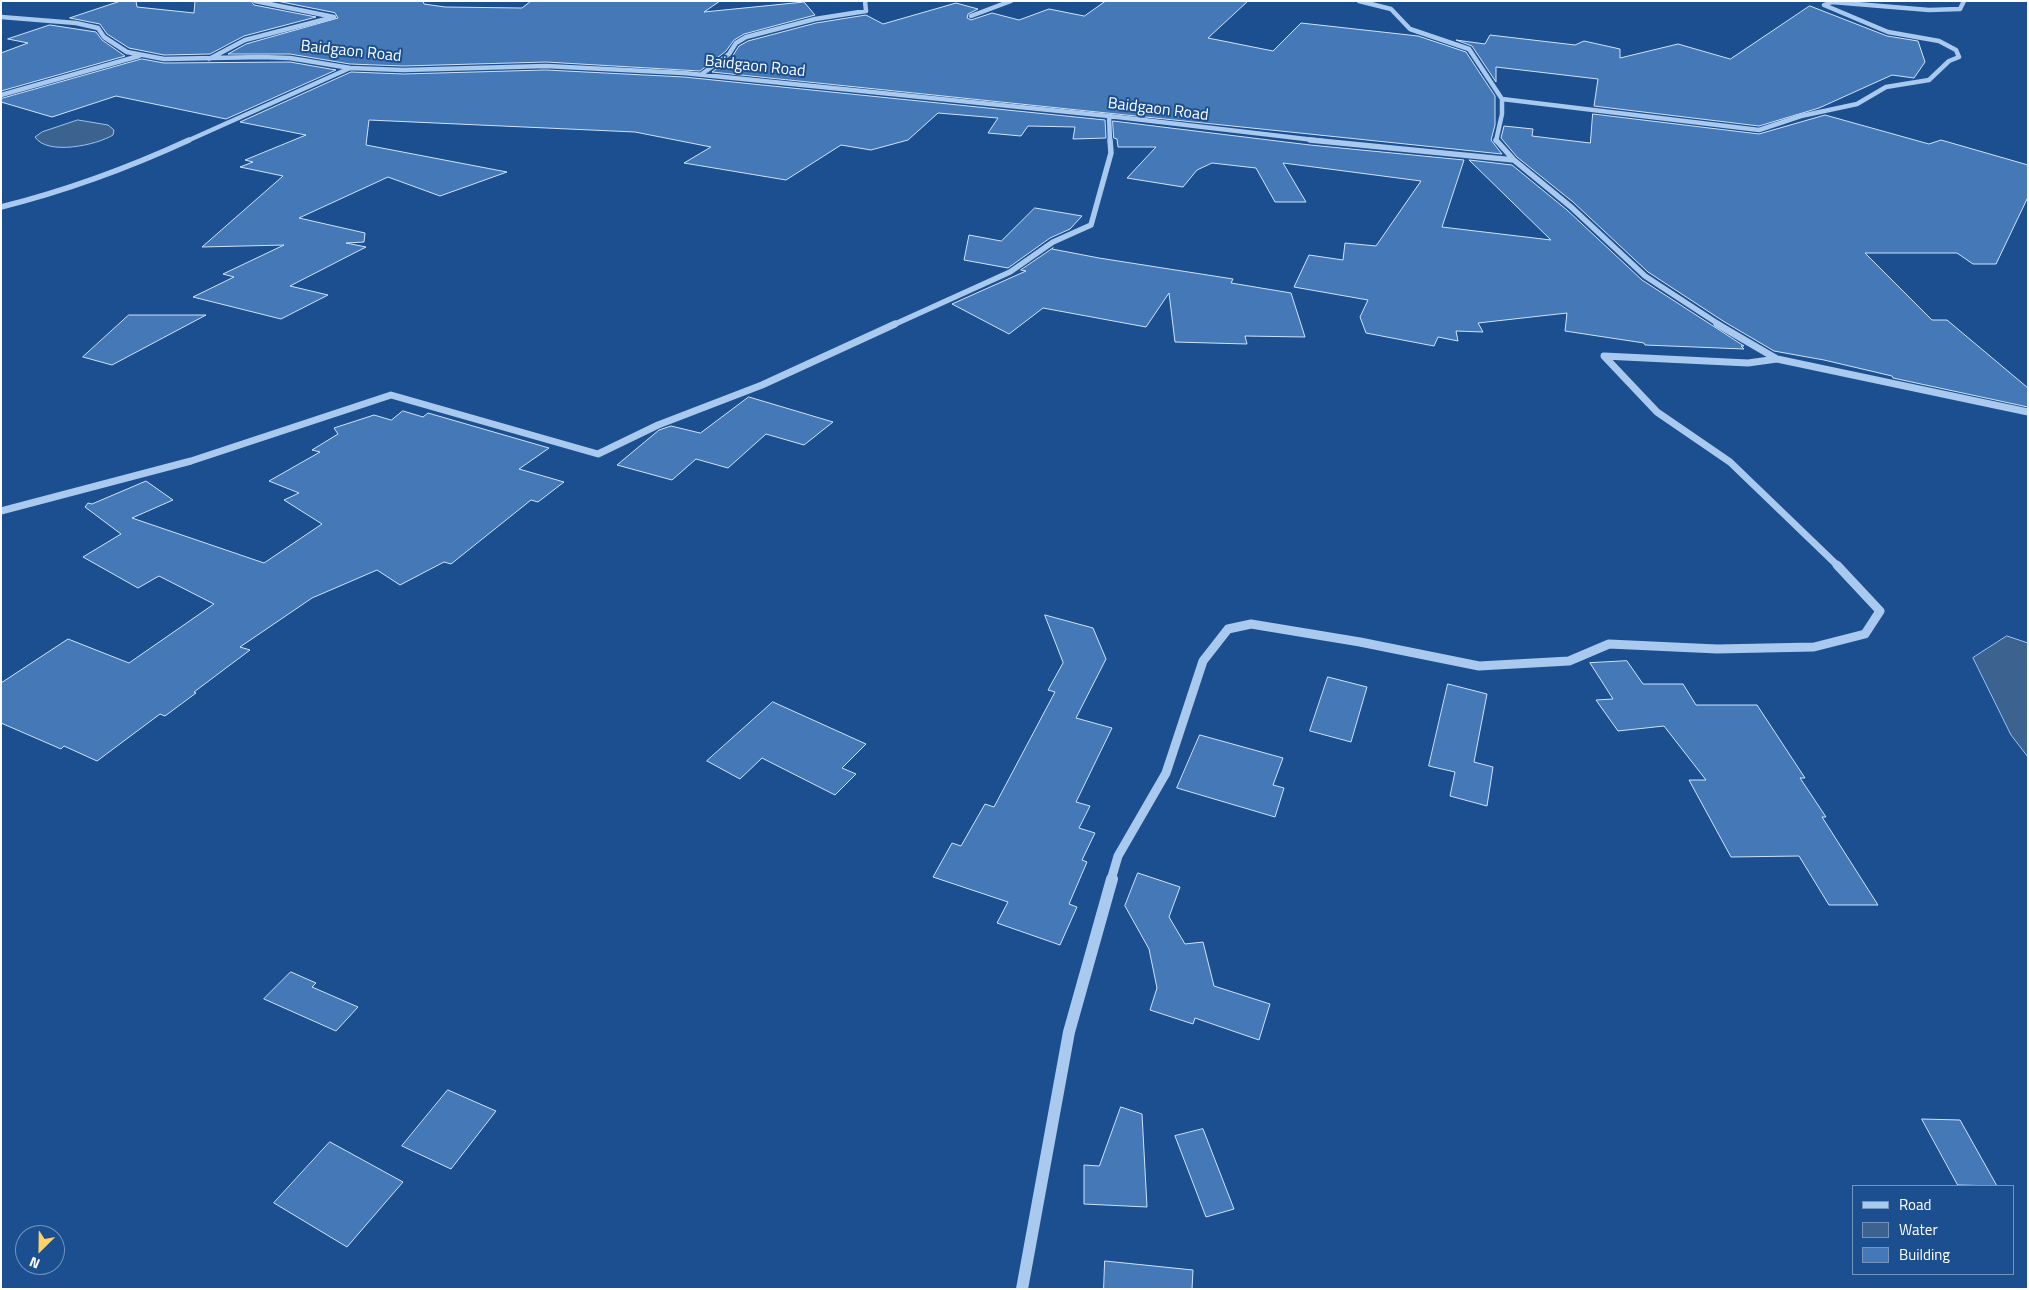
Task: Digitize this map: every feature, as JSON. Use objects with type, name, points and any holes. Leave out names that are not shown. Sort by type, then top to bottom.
[{"type":"street","points":[[209,59],[245,40],[334,17],[255,1]]},
{"type":"street","points":[[702,74],[729,54],[736,43],[746,37],[815,20],[866,11],[865,1]]},
{"type":"street","points":[[971,16],[1011,1]]},
{"type":"street","points":[[1360,1],[1391,9],[1410,29],[1469,49],[1502,99],[1502,114],[1496,141],[1514,160],[1570,206],[1645,276],[1704,317],[1776,359],[2028,412]]},
{"type":"street","points":[[1502,99],[1759,130],[1801,116],[1857,104],[1886,87],[1929,80],[1948,61],[1959,57],[1956,50],[1939,41],[1888,32],[1824,5],[1832,2],[1929,10],[1960,9],[1964,1]]},
{"type":"street","name":"Baidgaon Road","points":[[1,17],[76,23],[98,28],[104,37],[127,52],[164,59],[261,57],[290,58],[350,68],[403,70],[546,66],[702,74],[1005,107],[1109,116],[1256,135],[1514,160]]},
{"type":"street","points":[[1,95],[141,55]]},
{"type":"street","points":[[1,207],[50,195],[121,171],[350,68]]},
{"type":"street","points":[[1,511],[191,461],[392,395],[598,454],[658,424],[762,385],[1010,272],[1053,242],[1091,225],[1111,153],[1110,141],[1112,130],[1109,116]]},
{"type":"street","points":[[1022,1289],[1069,1032],[1118,856],[1166,773],[1203,660],[1228,629],[1251,624],[1360,642],[1479,666],[1569,662],[1610,644],[1717,649],[1814,648],[1865,634],[1880,611],[1874,604],[1824,552],[1730,462],[1657,412],[1604,356],[1748,363],[1776,359]]},
{"type":"water","points":[[78,120],[108,125],[114,130],[113,135],[96,142],[72,147],[50,146],[41,143],[35,137],[42,132]]},
{"type":"water","points":[[2007,636],[2028,643],[2028,757],[2011,735],[1973,658]]},
{"type":"building","points":[[121,1],[136,1],[137,7],[194,13],[195,1],[251,1],[254,5],[316,17],[244,36],[210,54],[164,55],[129,48],[107,34],[100,24],[70,18]]},
{"type":"building","points":[[277,1],[423,1],[424,4],[445,7],[522,8],[531,1],[720,1],[704,12],[804,2],[815,15],[744,34],[734,40],[726,51],[700,71],[546,62],[403,66],[350,64],[290,54],[228,54],[246,44],[338,18],[335,13]]},
{"type":"building","points":[[1106,1],[1248,1],[1208,38],[1273,51],[1301,23],[1418,36],[1466,52],[1495,96],[1495,125],[1491,140],[1502,154],[712,72],[732,57],[739,46],[748,41],[816,23],[866,15],[883,24],[956,3],[978,9],[968,14],[967,18],[971,20],[992,13],[1019,20],[1049,9],[1084,16]]},
{"type":"building","points":[[1810,6],[1887,36],[1918,41],[1925,62],[1914,78],[1892,75],[1819,108],[1759,126],[1594,106],[1598,79],[1496,67],[1496,82],[1472,46],[1456,40],[1485,44],[1490,35],[1575,45],[1584,41],[1620,49],[1620,58],[1678,44],[1730,59]]},
{"type":"building","points":[[50,25],[96,32],[102,40],[125,56],[1,91],[1,53],[28,43],[8,39]]},
{"type":"building","points":[[142,59],[164,63],[290,62],[336,70],[226,119],[116,96],[52,117],[1,102],[1,99]]},
{"type":"building","points":[[546,70],[684,77],[1105,120],[1106,138],[1073,139],[1075,127],[1028,126],[1021,136],[988,133],[998,118],[938,113],[908,140],[871,150],[841,145],[786,180],[684,163],[711,147],[635,132],[369,120],[366,145],[507,172],[440,196],[388,177],[299,218],[365,233],[364,242],[346,243],[366,247],[290,286],[328,295],[281,319],[193,297],[234,277],[223,274],[284,245],[202,247],[283,176],[240,167],[253,162],[245,160],[306,135],[240,122],[351,72],[403,74]]},
{"type":"building","points":[[1593,114],[1759,134],[1825,115],[1929,144],[1941,140],[2028,165],[2028,197],[1996,264],[1973,264],[1957,253],[1865,253],[1932,320],[1947,320],[2028,388],[2028,407],[1893,378],[1892,376],[1824,360],[1774,351],[1723,321],[1648,272],[1573,202],[1517,157],[1501,138],[1504,126],[1533,129],[1532,136],[1590,143]]},
{"type":"building","points":[[1113,121],[1310,145],[1464,160],[1442,227],[1551,240],[1469,160],[1512,165],[1567,210],[1642,280],[1744,346],[1741,346],[1744,349],[1645,345],[1644,343],[1565,331],[1567,313],[1478,323],[1483,332],[1456,331],[1458,341],[1438,337],[1434,346],[1366,333],[1360,317],[1368,300],[1294,287],[1309,255],[1343,260],[1345,243],[1376,246],[1421,181],[1283,163],[1306,202],[1275,202],[1256,168],[1212,163],[1197,170],[1183,187],[1127,178],[1156,147],[1118,147],[1117,139],[1114,138]]},
{"type":"building","points":[[1035,208],[1082,216],[1070,229],[1050,238],[1008,268],[964,260],[969,235],[1001,241]]},
{"type":"building","points":[[1053,248],[1099,258],[1233,279],[1231,283],[1291,293],[1305,337],[1245,336],[1247,344],[1175,342],[1169,293],[1146,327],[1043,308],[1009,334],[952,304],[1026,271],[1021,270]]},
{"type":"building","points":[[129,315],[206,315],[112,365],[83,357]]},
{"type":"building","points":[[749,397],[833,422],[804,445],[766,434],[728,468],[696,459],[672,480],[617,465],[659,430],[671,426],[700,433]]},
{"type":"building","points":[[403,411],[423,417],[428,413],[549,448],[519,469],[564,482],[538,502],[531,500],[451,564],[444,562],[400,585],[377,570],[312,598],[240,647],[250,650],[194,692],[196,693],[165,716],[160,714],[97,761],[64,746],[61,749],[1,723],[1,683],[68,639],[129,663],[214,604],[159,576],[138,588],[83,557],[121,534],[85,507],[88,503],[92,504],[146,481],[173,500],[132,518],[264,563],[322,524],[284,500],[299,493],[269,481],[320,452],[312,450],[338,434],[334,428],[374,415],[391,420]]},
{"type":"building","points":[[1045,615],[1093,628],[1106,659],[1076,718],[1112,728],[1076,802],[1090,806],[1079,828],[1095,833],[1082,860],[1087,862],[1069,904],[1077,907],[1060,945],[997,923],[1008,902],[933,877],[952,843],[961,846],[985,804],[994,807],[1055,692],[1048,690],[1063,663]]},
{"type":"building","points":[[1627,661],[1643,684],[1683,684],[1696,705],[1757,705],[1805,778],[1800,778],[1826,817],[1822,817],[1878,905],[1829,905],[1799,856],[1731,857],[1689,780],[1706,780],[1664,726],[1618,731],[1596,700],[1613,699],[1590,663]]},
{"type":"building","points":[[1328,677],[1367,687],[1351,742],[1310,731]]},
{"type":"building","points":[[1448,684],[1487,694],[1474,762],[1493,767],[1487,806],[1450,796],[1455,772],[1429,766]]},
{"type":"building","points":[[773,702],[866,744],[842,768],[856,774],[835,795],[762,758],[740,779],[707,761]]},
{"type":"building","points":[[1200,735],[1283,758],[1273,785],[1284,788],[1275,817],[1177,788]]},
{"type":"building","points":[[1138,873],[1180,887],[1169,917],[1185,944],[1203,942],[1214,986],[1270,1004],[1259,1040],[1195,1018],[1193,1024],[1150,1010],[1157,988],[1149,949],[1125,906]]},
{"type":"building","points":[[291,972],[316,983],[312,987],[358,1007],[336,1031],[264,999]]},
{"type":"building","points":[[448,1090],[496,1111],[451,1169],[402,1146]]},
{"type":"building","points":[[1121,1107],[1142,1114],[1147,1207],[1084,1204],[1084,1165],[1099,1166]]},
{"type":"building","points":[[1922,1119],[1960,1120],[1996,1185],[1958,1185]]},
{"type":"building","points":[[1203,1129],[1234,1209],[1206,1217],[1175,1136]]},
{"type":"building","points":[[330,1142],[403,1182],[347,1247],[274,1203]]},
{"type":"building","points":[[1105,1261],[1193,1270],[1192,1289],[1104,1289]]}]
